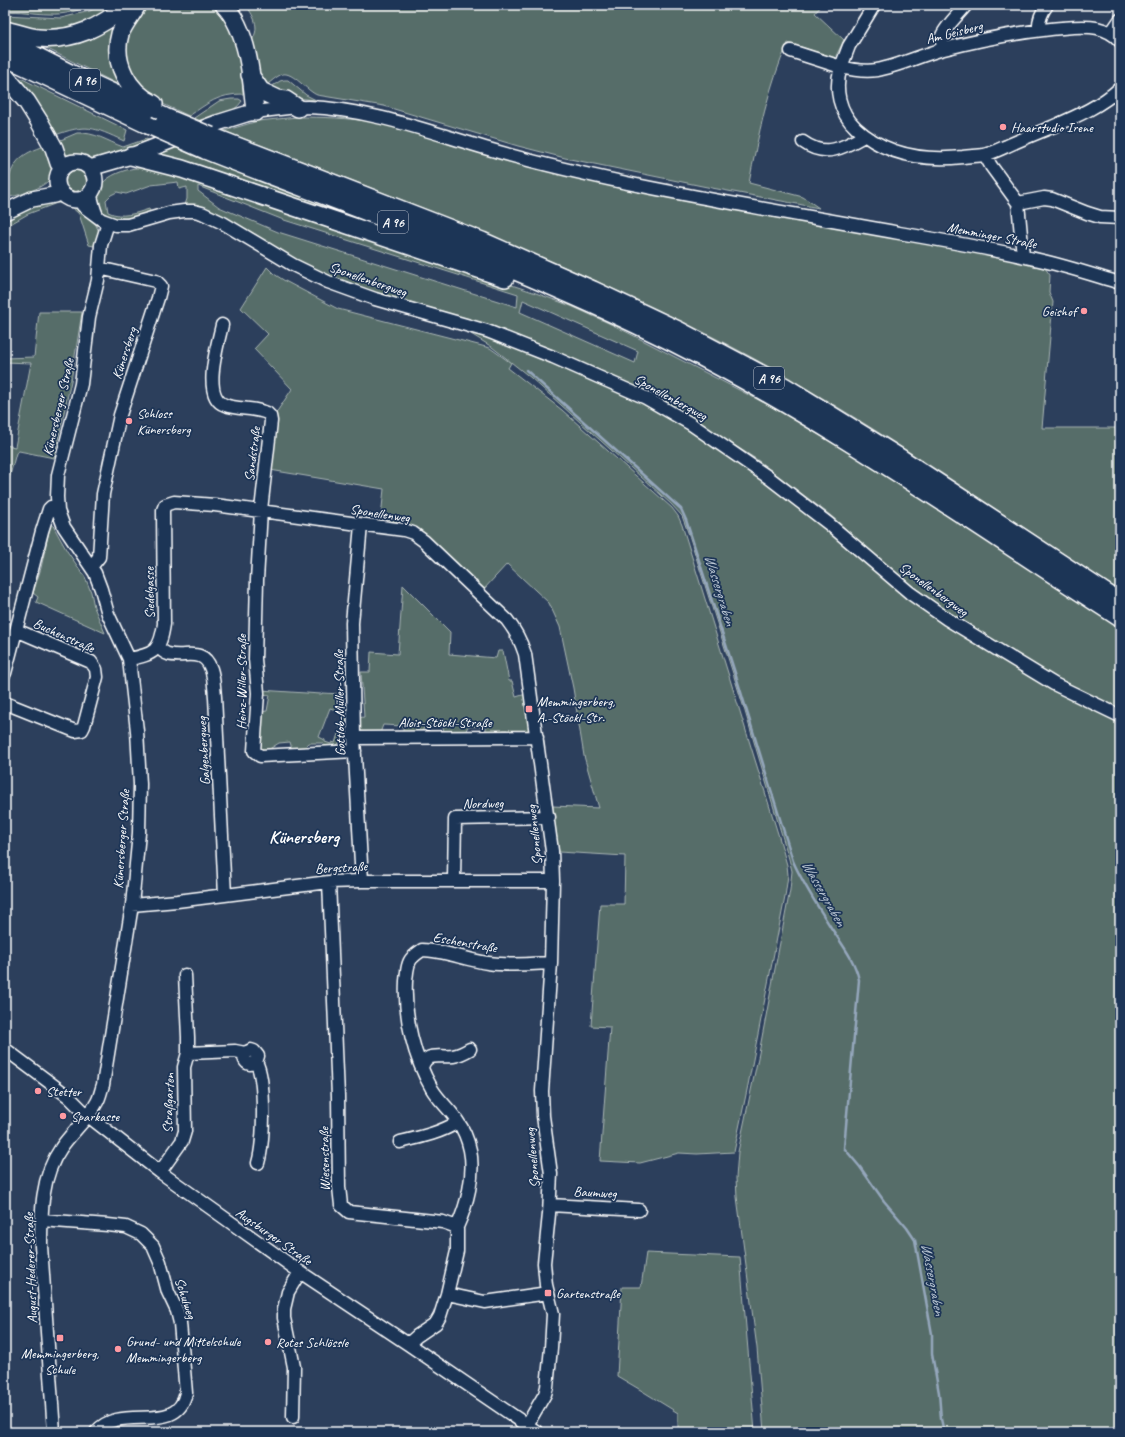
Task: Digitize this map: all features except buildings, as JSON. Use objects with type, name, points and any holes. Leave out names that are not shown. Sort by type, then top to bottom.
[{"type":"highway","points":[[5,30],[37,38],[66,37],[97,27],[128,5]]},
{"type":"highway","points":[[137,5],[126,20],[120,34],[118,53],[120,65],[124,75],[138,94],[170,115],[200,124],[214,142]]},
{"type":"highway","points":[[224,5],[230,12],[242,35],[250,75],[255,112]]},
{"type":"highway","name":"A 96","points":[[5,40],[70,73],[170,115]]},
{"type":"highway","name":"A 96","points":[[5,57],[148,125],[214,142],[482,241],[594,290],[680,331],[771,379],[823,410],[902,459],[1120,602]]},
{"type":"highway","points":[[250,75],[261,91],[278,99],[286,100],[298,108]]},
{"type":"highway","points":[[5,76],[27,102],[54,148],[59,163],[60,180]]},
{"type":"highway","name":"A 96","points":[[214,142],[410,228],[580,298],[705,359],[792,407],[884,464],[1120,618]]},
{"type":"highway","name":"A 96","points":[[131,156],[182,169],[496,275],[580,298]]},
{"type":"main road","points":[[92,173],[131,156],[217,123],[255,112]]},
{"type":"main road","points":[[5,212],[32,199],[54,195],[60,180],[68,163],[81,162],[92,173],[93,187],[84,196],[66,197],[60,180]]},
{"type":"street","points":[[874,5],[849,46],[837,83],[841,105],[852,125],[864,136],[881,146],[913,156],[927,158],[943,159],[985,155],[1081,113],[1095,106],[1120,88]]},
{"type":"street","points":[[944,49],[942,36],[945,30],[966,5]]},
{"type":"street","points":[[1039,30],[1040,17],[1047,5]]},
{"type":"street","points":[[1111,33],[1120,20]]},
{"type":"street","name":"Am Geisberg","points":[[790,51],[841,67],[866,71],[878,70],[944,49],[1039,30],[1088,27],[1097,28],[1111,33],[1120,41]]},
{"type":"street","name":"Memminger Straße","points":[[255,112],[298,108],[344,110],[366,114],[488,149],[574,171],[677,193],[1023,256],[1120,283]]},
{"type":"street","points":[[803,142],[815,149],[830,150],[864,136]]},
{"type":"street","points":[[985,155],[991,166],[1018,203],[1023,256]]},
{"type":"street","points":[[84,196],[93,202],[94,210],[103,220]]},
{"type":"street","points":[[1018,203],[1044,198],[1052,199],[1100,217],[1120,218]]},
{"type":"street","name":"Sponellenbergweg","points":[[103,220],[116,225],[128,225],[156,216],[184,211],[202,213],[223,223],[293,265],[328,282],[375,299],[487,331],[553,357],[646,398],[691,424],[768,477],[829,524],[910,592],[947,619],[1054,684],[1120,716]]},
{"type":"street","name":"Künersberger Straße","points":[[87,1115],[97,1102],[104,1077],[132,905],[139,833],[140,784],[137,731],[128,659],[110,620],[101,589],[91,567],[66,532],[57,506],[58,475],[81,384],[89,316],[98,280],[103,220]]},
{"type":"street","name":"Künersberg","points":[[91,567],[99,557],[103,494],[120,414],[161,286],[156,281],[99,268]]},
{"type":"street","name":"Sandstraße","points":[[222,325],[212,381],[214,394],[217,400],[227,406],[263,411],[270,416],[271,421],[261,510]]},
{"type":"street","name":"Sponellenweg","points":[[165,505],[174,502],[261,510],[404,530],[413,533],[424,541],[512,625],[525,654],[549,818],[553,880],[551,963],[542,1091],[543,1116],[551,1174],[550,1205],[544,1263],[548,1293],[553,1314],[549,1381],[546,1394],[527,1425]]},
{"type":"street","name":"Siedelgasse","points":[[158,647],[162,638],[164,624],[163,510],[165,505]]},
{"type":"street","points":[[5,673],[48,512],[51,507],[57,506]]},
{"type":"street","name":"Heinz-Willer-Straße","points":[[261,510],[255,659],[258,692],[254,751],[260,756],[355,751]]},
{"type":"street","name":"Gottlob-Müller-Straße","points":[[362,525],[352,623],[354,738],[362,881]]},
{"type":"street","name":"Buchenstraße","points":[[5,703],[64,728],[79,731],[82,730],[84,726],[96,677],[96,668],[91,662],[16,630]]},
{"type":"street","points":[[128,659],[144,656],[158,647]]},
{"type":"street","name":"Galgenbergweg","points":[[158,647],[170,655],[192,654],[200,656],[211,667],[215,696],[225,895]]},
{"type":"street","name":"Alois-Stöckl-Straße","points":[[354,738],[537,737]]},
{"type":"street","name":"Nordweg","points":[[454,880],[455,819],[549,818]]},
{"type":"street","name":"Bergstraße","points":[[132,905],[329,882],[553,880]]},
{"type":"street","name":"Wiesenstraße","points":[[329,882],[338,1096],[339,1187],[341,1205],[349,1212],[443,1222],[457,1227]]},
{"type":"street","name":"Eschenstraße","points":[[457,1227],[465,1207],[471,1176],[470,1149],[458,1122],[432,1089],[415,1049],[409,1023],[406,988],[407,971],[412,958],[422,950],[434,950],[454,956],[489,963],[551,963]]},
{"type":"street","name":"Straßgarten","points":[[160,1172],[182,1141],[186,1125],[184,1067],[188,1053],[188,1024],[185,975]]},
{"type":"street","name":"Augsburger Straße","points":[[5,1049],[69,1097],[87,1115],[160,1172],[300,1272],[537,1432]]},
{"type":"street","points":[[422,1068],[426,1058],[455,1056],[470,1049]]},
{"type":"street","points":[[188,1053],[235,1051],[245,1053],[244,1058],[246,1062],[250,1064],[256,1062],[261,1072],[263,1142],[258,1163]]},
{"type":"street","name":"August-Hederer-Straße","points":[[54,1432],[42,1268],[41,1220],[47,1179],[52,1162],[60,1148],[87,1115]]},
{"type":"street","points":[[400,1142],[433,1134],[458,1122]]},
{"type":"street","name":"Baumweg","points":[[550,1205],[639,1210]]},
{"type":"street","name":"Schulweg","points":[[41,1220],[117,1226],[133,1230],[141,1234],[153,1246],[156,1252],[168,1292],[177,1311],[180,1323],[186,1393],[180,1412],[172,1420],[161,1424],[106,1423],[96,1432]]},
{"type":"street","points":[[408,1344],[436,1323],[447,1294],[457,1251],[457,1227]]},
{"type":"street","points":[[294,1417],[294,1367],[284,1318],[284,1309],[288,1292],[300,1272]]},
{"type":"street","points":[[447,1294],[485,1302],[548,1293]]},
{"type":"green space","points":[[5,5],[91,5],[71,12],[60,14],[43,14],[16,11],[5,12]]},
{"type":"green space","points":[[101,5],[123,5],[105,18],[59,33],[5,25],[5,15],[61,18],[90,11]]},
{"type":"green space","points":[[148,5],[211,5],[220,13],[227,23],[236,45],[241,70],[243,94],[234,94],[214,100],[189,116],[150,98],[124,63],[127,32],[142,8]]},
{"type":"green space","points":[[246,5],[822,5],[815,13],[844,40],[835,58],[788,43],[769,94],[749,183],[803,197],[819,208],[565,158],[518,146],[384,106],[317,95],[287,74],[278,76],[264,87],[259,78],[250,43],[255,33],[256,24]]},
{"type":"green space","points":[[125,14],[125,88],[38,44]]},
{"type":"green space","points":[[6,71],[127,130],[124,141],[105,132],[90,128],[74,129],[53,136]]},
{"type":"green space","points":[[284,80],[288,80],[306,95],[316,100],[287,97],[268,89]]},
{"type":"green space","points":[[239,99],[242,101],[234,109],[224,114],[201,121],[194,118],[219,101]]},
{"type":"green space","points":[[297,117],[336,118],[374,122],[693,202],[984,254],[1045,268],[1050,275],[1049,292],[1053,302],[1042,428],[1120,428],[1120,591],[846,412],[719,340],[622,293],[522,249],[390,195],[224,131],[258,121]]},
{"type":"green space","points":[[77,133],[95,135],[123,147],[146,139],[151,141],[110,158],[90,161],[74,157],[64,160],[56,142]]},
{"type":"green space","points":[[47,145],[55,166],[54,173],[50,179],[44,185],[36,189],[5,198],[7,184],[16,163],[29,152]]},
{"type":"green space","points":[[172,146],[194,156],[433,246],[154,155]]},
{"type":"green space","points":[[76,168],[85,172],[89,181],[85,190],[76,194],[67,190],[63,181],[67,172]]},
{"type":"green space","points":[[135,168],[155,168],[533,292],[571,306],[615,326],[772,407],[861,460],[1120,628],[1120,708],[1067,684],[1026,661],[943,608],[900,577],[830,515],[756,459],[662,400],[630,386],[333,280],[185,205],[187,199],[187,187],[179,189],[178,182],[151,185],[126,194],[117,192],[111,195],[106,200],[108,212],[124,215],[134,214],[149,209],[150,211],[148,213],[128,218],[111,217],[100,208],[98,204],[98,191],[105,181],[113,176]],"holes":[[[198,186],[281,219],[518,294],[517,307],[278,232],[219,207],[198,191]],[[523,300],[638,351],[635,363],[520,312]]]},
{"type":"green space","points":[[58,199],[74,205],[96,225],[99,232],[97,242],[94,246],[89,245],[79,214],[68,204],[57,203],[28,214],[5,227],[5,219],[48,201]]},
{"type":"green space","points":[[267,267],[274,274],[285,281],[338,309],[490,348],[511,363],[508,368],[562,410],[672,508],[678,516],[779,837],[787,865],[788,875],[785,897],[734,1152],[697,1154],[679,1153],[640,1163],[600,1161],[610,1027],[591,1026],[600,904],[624,904],[625,856],[559,852],[552,806],[599,808],[584,756],[573,688],[560,627],[549,603],[507,564],[484,589],[426,535],[414,527],[381,517],[384,489],[270,470],[274,416],[292,389],[254,349],[268,334],[241,308]]},
{"type":"green space","points":[[39,312],[82,312],[71,381],[54,458],[19,451],[16,453],[5,494],[5,445],[15,447],[31,363],[5,362],[5,358],[34,357]]},
{"type":"green space","points":[[458,326],[539,356],[643,403],[671,418],[765,480],[992,652],[1032,678],[1120,722],[1120,1432],[764,1432],[757,1348],[737,1197],[736,1178],[738,1152],[759,1053],[790,890],[792,871],[789,859],[744,708],[682,516],[671,504],[531,378],[492,347]]},
{"type":"green space","points":[[51,522],[67,551],[85,577],[91,592],[94,607],[105,633],[36,602],[38,597],[33,593],[41,568]]},
{"type":"green space","points":[[403,585],[450,632],[449,654],[496,658],[498,651],[503,651],[509,681],[512,681],[516,697],[526,694],[529,731],[507,733],[507,730],[503,730],[502,733],[486,732],[486,727],[468,726],[465,733],[444,733],[443,726],[425,725],[422,732],[403,733],[403,726],[383,725],[380,733],[359,731],[357,718],[364,717],[361,672],[370,672],[371,652],[398,654]]},
{"type":"green space","points":[[260,690],[340,694],[339,704],[349,705],[348,730],[340,728],[345,713],[330,708],[319,737],[325,740],[325,742],[331,744],[332,742],[335,743],[339,731],[348,734],[334,748],[324,747],[323,743],[309,743],[303,749],[292,749],[290,742],[279,743],[263,753],[256,749],[259,712],[267,711],[270,695],[260,694]]},
{"type":"green space","points":[[646,1253],[740,1257],[755,1432],[678,1432],[678,1413],[617,1376],[622,1287],[641,1287]]},
{"type":"waterway","name":"Wassergraben","points":[[526,370],[681,509],[686,520],[793,861],[810,894],[847,952],[859,980],[844,1148],[915,1240],[932,1334],[932,1354],[944,1432]]},
{"type":"place","name":"Haarstudio Irene","points":[[1003,127]]},
{"type":"place","name":"Geishof","points":[[1084,311]]},
{"type":"place","name":"Schloss Künersberg","points":[[129,421]]},
{"type":"place","name":"Memmingerberg, A.-Stöckl-Str.","points":[[529,709]]},
{"type":"place","name":"Stetter","points":[[38,1091]]},
{"type":"place","name":"Sparkasse","points":[[63,1116]]},
{"type":"place","name":"Gartenstraße","points":[[548,1293]]},
{"type":"place","name":"Memmingerberg, Schule","points":[[60,1338]]},
{"type":"place","name":"Rotes Schlössle","points":[[268,1342]]},
{"type":"place","name":"Grund- und Mittelschule Memmingerberg","points":[[118,1349]]},
{"type":"district","name":"Künersberg","points":[[304,837]]}]
